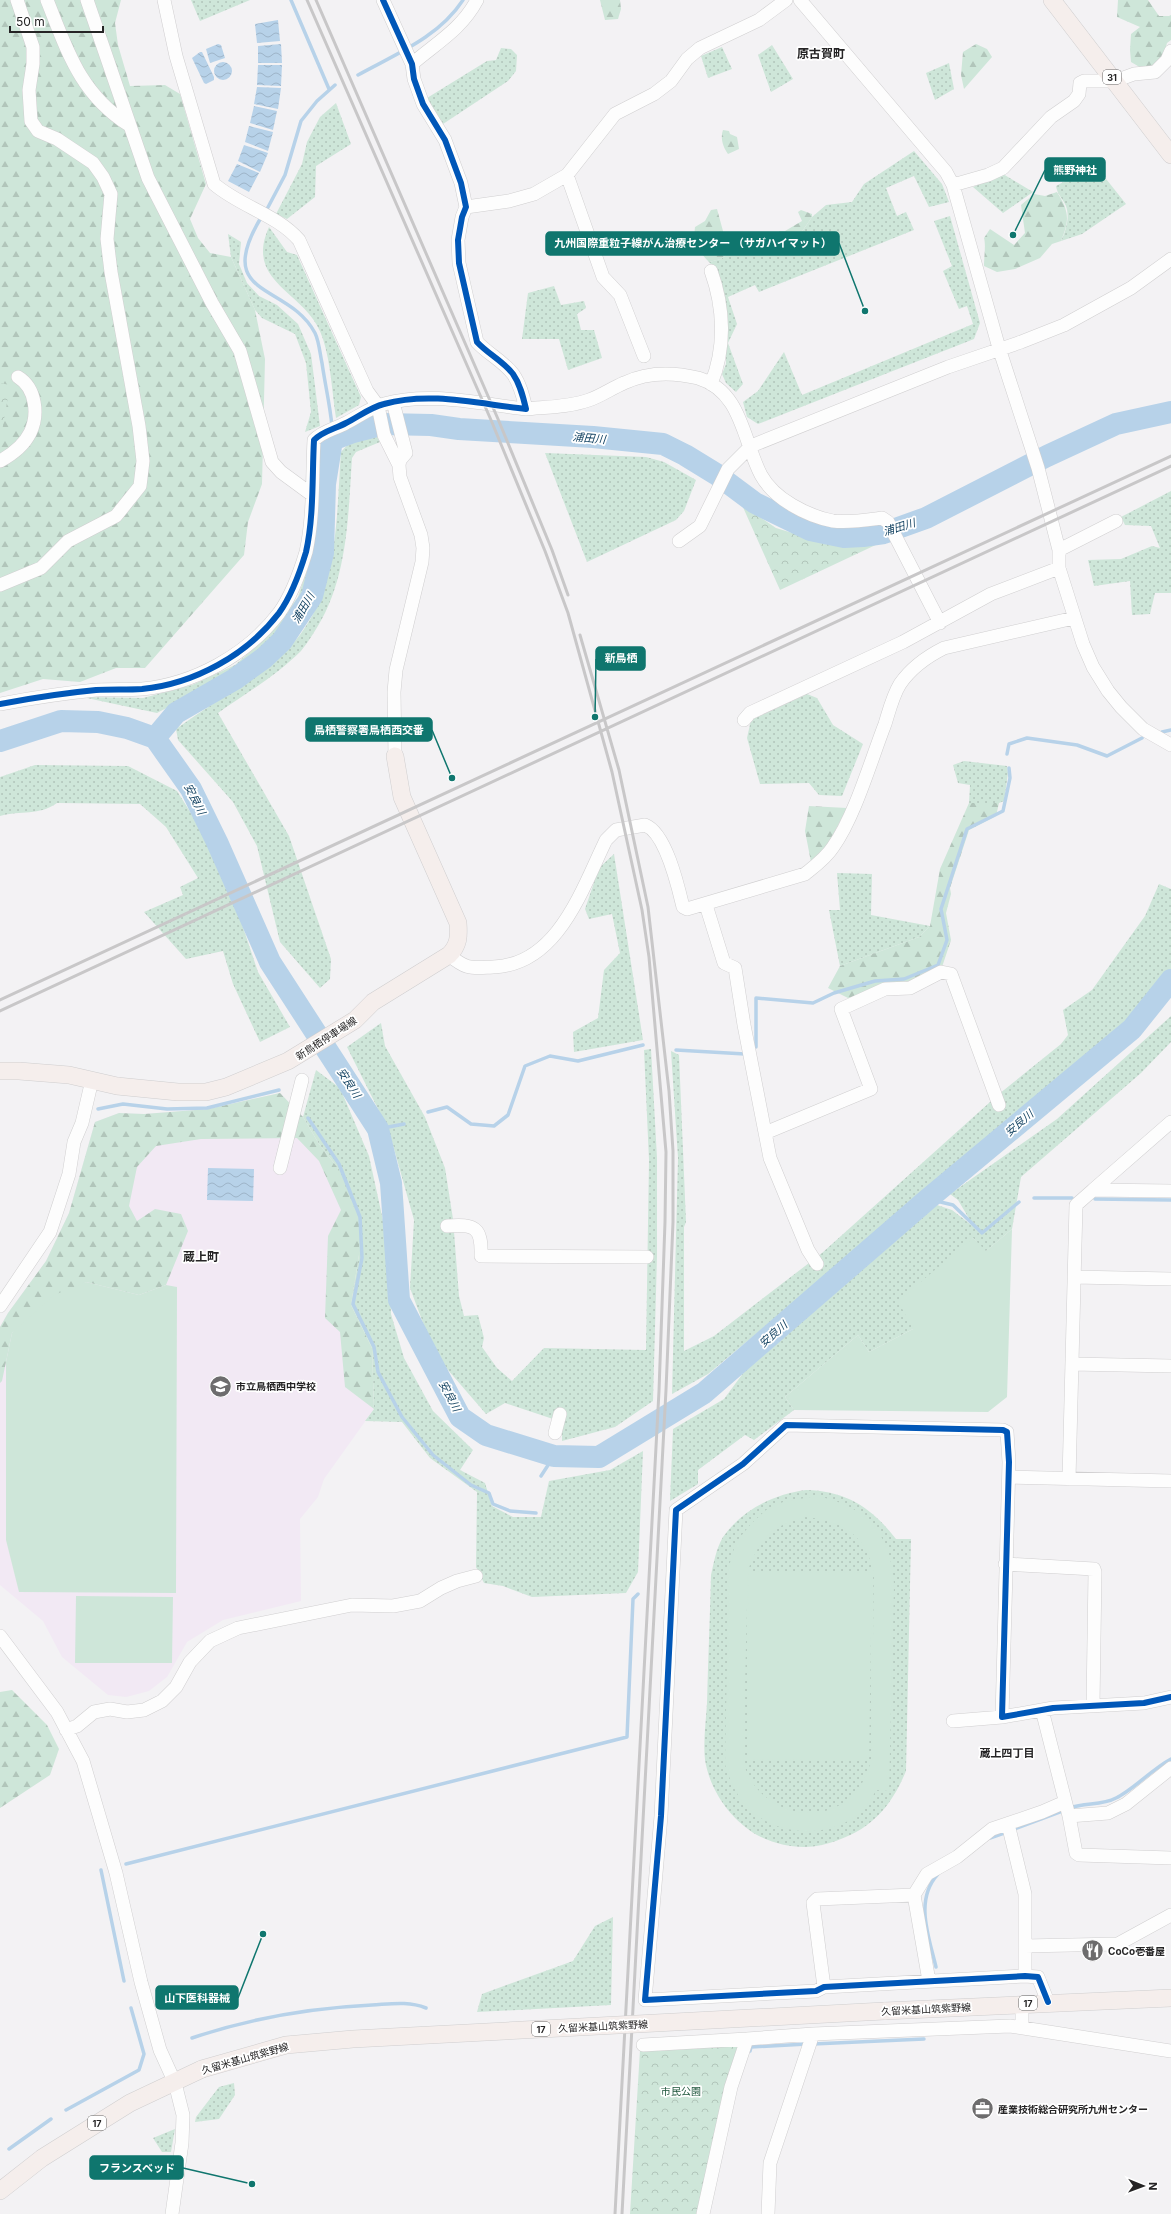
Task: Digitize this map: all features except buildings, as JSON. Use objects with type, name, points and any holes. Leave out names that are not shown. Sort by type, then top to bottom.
[{"type":"main road","name":"31","points":[[1052,0],[1171,154]]},
{"type":"main road","name":"新鳥栖停車場線","points":[[0,1071],[69,1075],[117,1086],[178,1092],[206,1092],[246,1080],[288,1061],[355,1020],[373,1002],[449,955],[456,948],[459,936],[458,923],[402,797],[395,756]]},
{"type":"main road","name":"久留米基山筑紫野線","points":[[0,2190],[42,2158],[130,2103],[202,2069],[286,2045],[353,2039],[1048,2002],[1171,1998]]},
{"type":"street","points":[[0,585],[42,568],[68,541],[116,516],[140,486],[143,461],[137,418],[111,272],[107,239],[111,194],[103,177],[93,163],[57,139],[38,131],[31,121],[29,90],[33,64],[33,47],[17,0]]},
{"type":"street","points":[[47,0],[78,74],[120,119],[129,125]]},
{"type":"street","points":[[87,0],[148,178],[208,296],[240,351],[272,462],[281,472],[311,494]]},
{"type":"street","points":[[164,0],[176,56],[214,184],[228,196],[282,224],[299,240],[367,391],[379,412],[384,434],[399,465]]},
{"type":"street","points":[[383,0],[410,62],[414,80],[423,104],[445,140],[453,159],[466,207],[462,217],[458,240],[459,263],[477,342],[486,352],[512,373],[522,390],[526,409]]},
{"type":"street","points":[[410,62],[455,30],[468,16],[476,0]]},
{"type":"street","points":[[466,207],[509,201],[534,194],[567,175],[615,114],[654,94],[671,81],[687,59],[700,48],[759,20],[786,0]]},
{"type":"street","points":[[800,0],[946,172],[953,185],[999,348],[1038,468],[1059,550],[1059,568],[1074,618],[1093,667],[1108,691],[1143,729],[1171,745]]},
{"type":"street","points":[[953,185],[988,175],[1003,168],[1051,117],[1074,101],[1079,94],[1080,84],[1084,82],[1115,81],[1134,74],[1155,72],[1168,60],[1171,51]]},
{"type":"street","points":[[567,175],[603,277],[620,294],[644,356]]},
{"type":"street","points":[[679,541],[700,526],[728,469],[751,446],[999,348],[1021,342],[1092,311],[1131,288],[1171,259]]},
{"type":"street","points":[[711,271],[721,306],[720,359],[711,384]]},
{"type":"street","points":[[0,704],[40,697],[97,690],[142,689],[183,681],[210,669],[241,649],[279,612],[298,576],[306,551],[314,440],[321,434],[379,412],[393,402],[406,398],[430,398],[526,409],[570,404],[589,400],[624,382],[650,374],[684,375],[711,384],[732,402],[739,415],[761,475],[772,490],[792,505],[834,521],[882,518],[888,522],[940,623]]},
{"type":"street","points":[[0,461],[13,454],[30,433],[35,410],[32,392],[25,381],[18,378]]},
{"type":"street","points":[[393,402],[398,415],[398,429],[406,453],[400,460],[400,477],[423,548],[422,562],[396,670],[394,692],[395,756]]},
{"type":"street","points":[[1059,550],[1116,521]]},
{"type":"street","points":[[744,720],[750,713],[903,642],[1008,586],[1059,568]]},
{"type":"street","points":[[449,955],[461,965],[474,970],[507,967],[536,954],[563,927],[606,840],[616,830],[632,826],[645,825],[657,832],[679,888],[683,907],[687,909],[706,905],[805,874],[818,864],[833,847],[854,804],[899,686],[914,667],[931,654],[944,648],[1074,618]]},
{"type":"street","points":[[706,905],[724,963],[735,968],[744,1025],[770,1158],[808,1250],[817,1264]]},
{"type":"street","points":[[765,1133],[871,1090],[841,1009],[885,989],[910,988],[941,972],[951,974],[999,1105]]},
{"type":"street","points":[[0,1306],[50,1232],[69,1174],[74,1142],[82,1123],[92,1080]]},
{"type":"street","points":[[280,1168],[302,1080]]},
{"type":"street","points":[[1069,1478],[1076,1206],[1171,1122]]},
{"type":"street","points":[[1093,1190],[1171,1191]]},
{"type":"street","points":[[447,1226],[470,1226],[477,1231],[481,1238],[481,1256],[647,1257]]},
{"type":"street","points":[[1074,1276],[1171,1279]]},
{"type":"street","points":[[1072,1364],[1171,1366]]},
{"type":"street","points":[[555,1434],[560,1414]]},
{"type":"street","points":[[1002,1717],[1005,1564],[1009,1477],[1009,1440],[1007,1432],[1003,1430],[786,1425],[743,1464],[676,1510],[661,1816],[645,2000],[816,1991],[824,1987],[1025,1976],[1038,1977],[1048,2002]]},
{"type":"street","points":[[1009,1477],[1171,1481]]},
{"type":"street","points":[[1005,1564],[1094,1569],[1093,1705]]},
{"type":"street","points":[[66,1730],[77,1726],[94,1712],[110,1709],[127,1712],[144,1710],[162,1701],[176,1686],[190,1662],[210,1641],[238,1628],[352,1605],[393,1606],[420,1601],[441,1588],[476,1576]]},
{"type":"street","points":[[0,1636],[57,1712],[83,1761],[116,1873],[141,1982],[160,2050],[175,2083],[183,2122],[182,2143],[172,2214]]},
{"type":"street","points":[[953,1721],[1002,1717],[1042,1710],[1093,1705],[1144,1703],[1171,1697]]},
{"type":"street","points":[[1042,1710],[1067,1809],[1076,1853],[1079,1855],[1171,1858]]},
{"type":"street","points":[[929,1981],[914,1895],[927,1874],[957,1858],[992,1829],[1009,1829],[1042,1812],[1067,1809],[1108,1813],[1126,1804],[1171,1768]]},
{"type":"street","points":[[1009,1829],[1025,1894],[1025,1976]]},
{"type":"street","points":[[824,1987],[813,1903],[817,1899],[914,1895]]},
{"type":"street","points":[[1025,1946],[1118,1944],[1171,1915]]},
{"type":"street","points":[[1022,2004],[1022,2028]]},
{"type":"street","points":[[643,2045],[813,2034],[1010,2026],[1171,2051]]},
{"type":"street","points":[[768,2214],[770,2163],[813,2034]]},
{"type":"street","points":[[703,2214],[731,2087],[747,2039]]},
{"type":"shaded area","points":[[280,1093],[303,1117],[319,1144],[337,1167],[374,1409],[324,1479],[318,1497],[300,1519],[301,1601],[223,1620],[187,1642],[167,1677],[149,1691],[126,1697],[108,1695],[62,1657],[43,1621],[0,1585],[0,1327],[8,1313],[46,1261],[69,1213],[95,1122],[119,1113],[144,1114],[208,1109]]},
{"type":"green space","points":[[0,0],[121,0],[115,23],[118,45],[130,86],[165,85],[180,94],[206,184],[190,219],[198,238],[210,253],[231,257],[255,310],[265,359],[262,484],[248,522],[244,555],[145,668],[116,668],[80,682],[43,679],[0,693]]},
{"type":"green space","points":[[191,0],[250,0],[200,21]]},
{"type":"green space","points":[[600,0],[620,0],[621,9],[618,19],[605,20]]},
{"type":"green space","points":[[1118,0],[1148,0],[1159,16],[1171,15],[1171,40],[1167,43],[1163,58],[1153,68],[1143,69],[1131,62],[1131,34],[1140,27],[1117,17]]},
{"type":"green space","points":[[976,44],[987,49],[992,57],[964,89],[961,75],[963,52]]},
{"type":"green space","points":[[772,45],[793,79],[771,92],[758,55]]},
{"type":"green space","points":[[722,47],[732,69],[708,78],[701,56]]},
{"type":"green space","points":[[501,48],[511,49],[517,55],[516,71],[508,81],[443,124],[427,98],[487,61],[496,60]]},
{"type":"green space","points":[[949,63],[954,89],[935,100],[926,73]]},
{"type":"green space","points":[[336,103],[351,144],[316,166],[315,197],[287,219],[276,214],[302,164],[307,142],[320,117]]},
{"type":"green space","points":[[723,130],[729,131],[730,134],[737,137],[739,149],[728,154],[722,142]]},
{"type":"green space","points":[[914,151],[942,184],[949,202],[929,207],[914,176],[886,188],[897,216],[906,212],[914,230],[759,292],[755,285],[728,297],[737,324],[728,343],[743,384],[736,392],[726,383],[722,374],[726,364],[726,311],[717,271],[709,262],[721,259],[732,250],[768,252],[801,233],[812,217],[826,205],[852,202],[864,184]]},
{"type":"green space","points":[[1095,165],[1126,204],[1082,234],[1061,241],[1066,228],[1068,215],[1066,206],[1056,186]]},
{"type":"green space","points":[[1003,174],[1033,192],[1003,213],[973,187]]},
{"type":"green space","points":[[1057,192],[1064,205],[1067,216],[1066,227],[1061,241],[1052,244],[1040,258],[1015,269],[997,272],[984,266],[984,238],[990,229],[1014,245],[1025,233],[1021,205],[1034,194],[1045,196]]},
{"type":"green space","points":[[717,209],[726,242],[754,233],[764,246],[779,236],[779,231],[785,231],[802,221],[798,212],[801,210],[812,214],[812,217],[801,233],[778,251],[732,250],[721,259],[709,262],[697,246],[695,227],[705,221],[711,210]]},
{"type":"green space","points":[[950,216],[980,323],[974,339],[758,424],[747,417],[743,402],[758,391],[784,352],[802,395],[973,324],[967,306],[959,309],[943,271],[952,266],[934,221]]},
{"type":"green space","points":[[269,227],[287,252],[297,255],[361,397],[359,405],[336,418],[328,358],[323,339],[316,323],[305,309],[281,287],[271,275],[264,262],[263,246]]},
{"type":"green space","points":[[228,234],[241,242],[239,264],[247,283],[259,296],[277,305],[298,324],[311,354],[320,426],[305,432],[311,412],[306,363],[295,334],[262,318],[255,310],[231,257]]},
{"type":"green space","points":[[554,286],[561,305],[584,301],[586,308],[577,314],[581,330],[594,330],[602,358],[568,370],[559,339],[522,339],[528,293]]},
{"type":"green space","points":[[0,383],[10,385],[0,443]]},
{"type":"green space","points":[[376,435],[380,442],[356,452],[352,458],[344,549],[340,571],[325,614],[301,651],[271,676],[218,713],[289,836],[331,959],[330,979],[320,988],[280,942],[257,846],[233,802],[178,740],[176,729],[265,669],[290,647],[308,624],[320,598],[329,571],[337,514],[341,452],[349,443]]},
{"type":"green space","points":[[329,437],[322,464],[318,556],[306,596],[272,643],[216,682],[157,713],[82,697],[143,698],[192,685],[235,665],[270,634],[298,597],[309,563],[316,513],[321,442]]},
{"type":"green space","points":[[545,453],[646,457],[664,462],[696,480],[684,511],[676,520],[587,562]]},
{"type":"green space","points":[[1171,491],[1171,593],[1155,593],[1150,614],[1132,615],[1130,581],[1094,586],[1088,560],[1121,559],[1152,546],[1160,548],[1151,526],[1125,525],[1121,517]]},
{"type":"green space","points":[[742,505],[776,528],[829,544],[856,545],[882,542],[780,590]]},
{"type":"green space","points":[[807,694],[817,698],[833,725],[863,744],[842,796],[819,795],[809,783],[760,784],[747,738],[751,720]]},
{"type":"green space","points":[[964,761],[1007,766],[1008,773],[1004,801],[999,803],[969,803],[970,785],[958,783],[953,765]]},
{"type":"green space","points":[[35,765],[128,766],[177,791],[220,859],[258,972],[290,1027],[260,1042],[233,984],[223,951],[186,959],[144,912],[183,895],[180,887],[198,878],[166,827],[140,804],[57,803],[43,810],[0,816],[0,777]]},
{"type":"green space","points":[[969,803],[999,803],[996,816],[969,830],[950,888],[951,894],[946,913],[951,940],[942,967],[902,984],[877,986],[850,999],[828,988],[840,966],[919,937],[930,926],[940,869]]},
{"type":"green space","points":[[809,806],[847,808],[825,850],[811,862],[805,831]]},
{"type":"green space","points":[[614,854],[643,1040],[574,1052],[573,1032],[598,1018],[604,970],[620,953],[612,914],[589,919],[585,909],[599,868]]},
{"type":"green space","points":[[837,873],[872,874],[871,915],[930,926],[919,937],[840,966],[829,910],[840,910]]},
{"type":"green space","points":[[1159,884],[1171,889],[1171,972],[1131,1020],[708,1374],[672,1394],[678,1158],[671,1051],[679,1055],[686,1222],[684,1227],[684,1351],[714,1336],[822,1253],[999,1094],[1061,1044],[1068,1035],[1063,1010],[1092,990],[1145,916]]},
{"type":"green space","points":[[1171,1016],[1171,1042],[1141,1073],[1021,1177],[1012,1229],[985,1252],[973,1238],[913,1329],[869,1352],[858,1335],[785,1397],[794,1410],[754,1440],[745,1435],[698,1470],[698,1484],[670,1501],[673,1429],[724,1399],[744,1372],[937,1205],[952,1210],[974,1227],[958,1200],[950,1194],[1057,1119]]},
{"type":"green space","points":[[381,1023],[385,1046],[425,1117],[445,1168],[453,1219],[459,1296],[464,1316],[478,1315],[484,1338],[482,1347],[497,1368],[512,1381],[544,1348],[646,1350],[649,1160],[644,1050],[651,1049],[657,1158],[657,1256],[653,1401],[615,1427],[562,1441],[562,1422],[505,1403],[486,1414],[435,1355],[410,1288],[414,1220],[389,1131],[347,1047]]},
{"type":"green space","points":[[316,1070],[340,1088],[369,1156],[389,1248],[391,1314],[404,1358],[433,1411],[473,1450],[460,1470],[485,1483],[492,1506],[513,1517],[541,1517],[549,1481],[610,1470],[643,1451],[638,1572],[626,1593],[532,1597],[503,1586],[484,1583],[476,1567],[477,1492],[430,1458],[402,1422],[365,1421],[374,1409],[372,1348],[351,1305],[359,1255],[337,1167],[319,1144],[303,1117]]},
{"type":"green space","points":[[280,1093],[303,1117],[319,1144],[337,1167],[359,1218],[359,1255],[351,1305],[372,1348],[374,1409],[345,1387],[340,1332],[325,1318],[328,1236],[341,1210],[319,1161],[297,1138],[201,1139],[156,1146],[137,1167],[129,1206],[137,1221],[155,1209],[181,1214],[188,1231],[166,1285],[139,1295],[86,1282],[12,1333],[2,1381],[0,1383],[0,1327],[8,1313],[46,1261],[69,1213],[95,1122],[119,1113],[144,1114],[208,1109]]},
{"type":"green space","points":[[1012,1229],[1007,1397],[988,1412],[794,1410],[785,1397],[858,1335],[869,1352],[913,1329],[898,1301],[973,1238],[986,1251]]},
{"type":"green space","points":[[86,1282],[139,1295],[166,1285],[177,1287],[176,1593],[19,1592],[6,1540],[6,1362],[12,1333],[54,1295]]},
{"type":"green space","points":[[806,1490],[834,1494],[857,1503],[878,1518],[896,1539],[911,1539],[906,1771],[899,1786],[884,1810],[863,1828],[851,1835],[822,1845],[797,1847],[764,1839],[748,1829],[730,1813],[723,1804],[712,1783],[705,1760],[704,1746],[707,1703],[711,1575],[719,1546],[723,1537],[731,1527],[749,1511],[782,1495]]},
{"type":"green space","points":[[816,1496],[834,1500],[849,1507],[862,1515],[873,1525],[888,1550],[892,1566],[894,1584],[889,1791],[876,1790],[867,1805],[854,1817],[839,1825],[823,1830],[805,1831],[788,1829],[771,1824],[756,1815],[740,1799],[725,1764],[729,1566],[736,1542],[751,1524],[766,1510],[783,1502]],"holes":[[[805,1517],[819,1519],[842,1527],[851,1532],[859,1540],[871,1561],[874,1575],[871,1762],[861,1785],[852,1796],[838,1806],[824,1811],[809,1813],[794,1811],[779,1806],[766,1798],[755,1786],[747,1773],[743,1755],[748,1570],[757,1549],[775,1529]]]},
{"type":"green space","points":[[749,1571],[872,1573],[869,1761],[747,1759]]},
{"type":"green space","points":[[76,1596],[173,1597],[172,1663],[75,1663]]},
{"type":"green space","points":[[12,1690],[47,1725],[59,1749],[50,1775],[0,1808],[0,1692]]},
{"type":"green space","points":[[613,1917],[611,2005],[477,2012],[482,1994],[573,1961],[595,1926]]},
{"type":"green space","name":"市民公園","points":[[741,2043],[699,2214],[630,2214],[640,2050]]},
{"type":"green space","points":[[234,2083],[235,2095],[219,2119],[195,2122],[196,2117],[219,2087]]},
{"type":"green space","points":[[175,2129],[171,2152],[162,2152],[153,2138]]},
{"type":"water","points":[[278,20],[280,41],[257,43],[255,24]]},
{"type":"water","points":[[218,44],[221,45],[225,58],[210,63],[206,49]]},
{"type":"water","points":[[281,44],[282,63],[258,63],[258,46]]},
{"type":"water","points":[[202,52],[214,77],[214,80],[206,84],[204,83],[192,58]]},
{"type":"water","points":[[223,62],[229,65],[232,71],[229,77],[223,80],[217,77],[214,71],[217,65]]},
{"type":"water","points":[[258,65],[282,65],[281,86],[257,85]]},
{"type":"water","points":[[257,87],[281,88],[278,109],[254,104]]},
{"type":"water","points":[[254,106],[277,111],[273,130],[250,123]]},
{"type":"water","points":[[249,126],[273,132],[268,151],[245,142]]},
{"type":"water","points":[[244,145],[268,153],[260,172],[238,161]]},
{"type":"water","points":[[237,164],[259,173],[249,192],[228,181]]},
{"type":"water","points":[[208,1168],[254,1169],[253,1201],[207,1200]]},
{"type":"waterway","points":[[291,0],[329,89]]},
{"type":"waterway","points":[[358,75],[416,44],[442,24],[463,0]]},
{"type":"waterway","points":[[266,211],[285,175],[301,121],[317,101],[335,85]]},
{"type":"waterway","points":[[262,216],[249,243],[245,262],[249,276],[259,286],[303,317],[315,333],[318,340],[332,426]]},
{"type":"waterway","name":"浦田川","points":[[155,738],[176,713],[235,679],[264,658],[282,641],[312,596],[323,553],[325,484],[332,440],[353,432],[384,424],[431,425],[459,429],[593,437],[663,444],[685,455],[716,474],[755,503],[810,530],[844,537],[884,533],[926,518],[1047,456],[1116,424],[1171,412]]},
{"type":"waterway","name":"浦田川","points":[[332,433],[332,440]]},
{"type":"waterway","name":"安良川","points":[[0,741],[61,721],[98,722],[127,728],[155,738],[191,789],[217,842],[270,962],[378,1129],[391,1183],[399,1300],[460,1417],[486,1435],[554,1456],[599,1457],[704,1393],[928,1199],[1132,1029],[1171,980]]},
{"type":"waterway","points":[[1162,732],[1171,730]]},
{"type":"waterway","points":[[1007,754],[1009,744],[1027,738],[1077,745],[1107,756],[1142,738]]},
{"type":"waterway","points":[[756,1047],[756,998],[813,1003],[834,993],[875,981],[904,979],[938,965],[947,940],[941,909],[967,829],[1003,811],[1010,778],[1009,768]]},
{"type":"waterway","points":[[428,1112],[447,1107],[471,1124],[494,1126],[508,1115],[525,1066],[550,1056],[578,1061],[643,1045]]},
{"type":"waterway","points":[[676,1050],[745,1054]]},
{"type":"waterway","points":[[98,1109],[123,1104],[167,1109],[207,1108],[279,1090]]},
{"type":"waterway","points":[[308,1118],[339,1164],[360,1217],[362,1258],[353,1304],[374,1347],[378,1372],[402,1417],[433,1455],[471,1485],[489,1493],[493,1504],[510,1511],[536,1513]]},
{"type":"waterway","points":[[378,1129],[404,1124]]},
{"type":"waterway","points":[[1034,1198],[1072,1198]]},
{"type":"waterway","points":[[928,1199],[953,1205],[982,1233],[1019,1202]]},
{"type":"waterway","points":[[1095,1199],[1171,1200]]},
{"type":"waterway","points":[[541,1476],[554,1456]]},
{"type":"waterway","points":[[126,1864],[627,1737],[633,1599],[638,1594]]},
{"type":"waterway","points":[[1070,1808],[1105,1802],[1116,1798],[1171,1759]]},
{"type":"waterway","points":[[1012,1830],[1065,1810]]},
{"type":"waterway","points":[[990,1838],[1007,1832]]},
{"type":"waterway","points":[[101,1870],[124,1981]]},
{"type":"waterway","points":[[936,1967],[927,1931],[925,1907],[931,1884],[938,1874]]},
{"type":"waterway","points":[[192,2038],[236,2025],[303,2011],[349,2006],[393,2004],[413,2004],[426,2008]]},
{"type":"waterway","points":[[66,2110],[139,2070],[144,2054],[131,2008]]},
{"type":"waterway","points":[[813,2044],[924,2039]]},
{"type":"waterway","points":[[750,2051],[751,2047],[807,2044]]},
{"type":"waterway","points":[[9,2149],[51,2119]]},
{"type":"railway","points":[[307,0],[491,420],[545,551],[568,613],[612,772],[642,910],[649,957],[666,1152],[665,1222],[659,1391],[615,2214]]},
{"type":"railway","points":[[316,0],[498,419],[552,550],[568,595]]},
{"type":"railway","points":[[0,1000],[1171,456]]},
{"type":"railway","points":[[0,1011],[1171,466]]},
{"type":"railway","points":[[580,635],[619,770],[648,907],[669,1091],[673,1151],[673,1222],[666,1390],[622,2214]]},
{"type":"cycle path","points":[[0,704],[84,691],[142,689],[162,686],[200,674],[218,665],[251,642],[266,628],[284,606],[292,591],[301,567],[309,538],[314,440],[321,434],[346,423],[374,407],[401,400],[455,400],[526,409],[519,386],[513,374],[505,365],[477,342],[459,263],[458,240],[462,217],[466,207],[461,183],[445,140],[423,104],[414,79],[412,64],[383,0]]},
{"type":"cycle path","points":[[1048,2002],[1038,1977],[1025,1976],[824,1987],[816,1991],[645,2000],[661,1816],[676,1510],[743,1464],[786,1425],[1003,1430],[1007,1432],[1009,1462],[1002,1717],[1053,1708],[1144,1703],[1171,1697]]},
{"type":"place","name":"熊野神社","points":[[1013,235]]},
{"type":"place","name":"九州国際重粒子線がん治療センター （サガハイマット）","points":[[865,311]]},
{"type":"place","name":"新鳥栖","points":[[595,717]]},
{"type":"place","name":"鳥栖警察署鳥栖西交番","points":[[452,778]]},
{"type":"place","name":"市立鳥栖西中学校","points":[[221,1386]]},
{"type":"place","name":"山下医科器械","points":[[263,1934]]},
{"type":"place","name":"CoCo壱番屋","points":[[1093,1951]]},
{"type":"place","name":"産業技術総合研究所九州センター","points":[[982,2109]]},
{"type":"place","name":"フランスベッド","points":[[252,2184]]},
{"type":"district","name":"原古賀町","points":[[821,53]]},
{"type":"district","name":"蔵上町","points":[[201,1256]]},
{"type":"district","name":"蔵上四丁目","points":[[1007,1753]]}]
